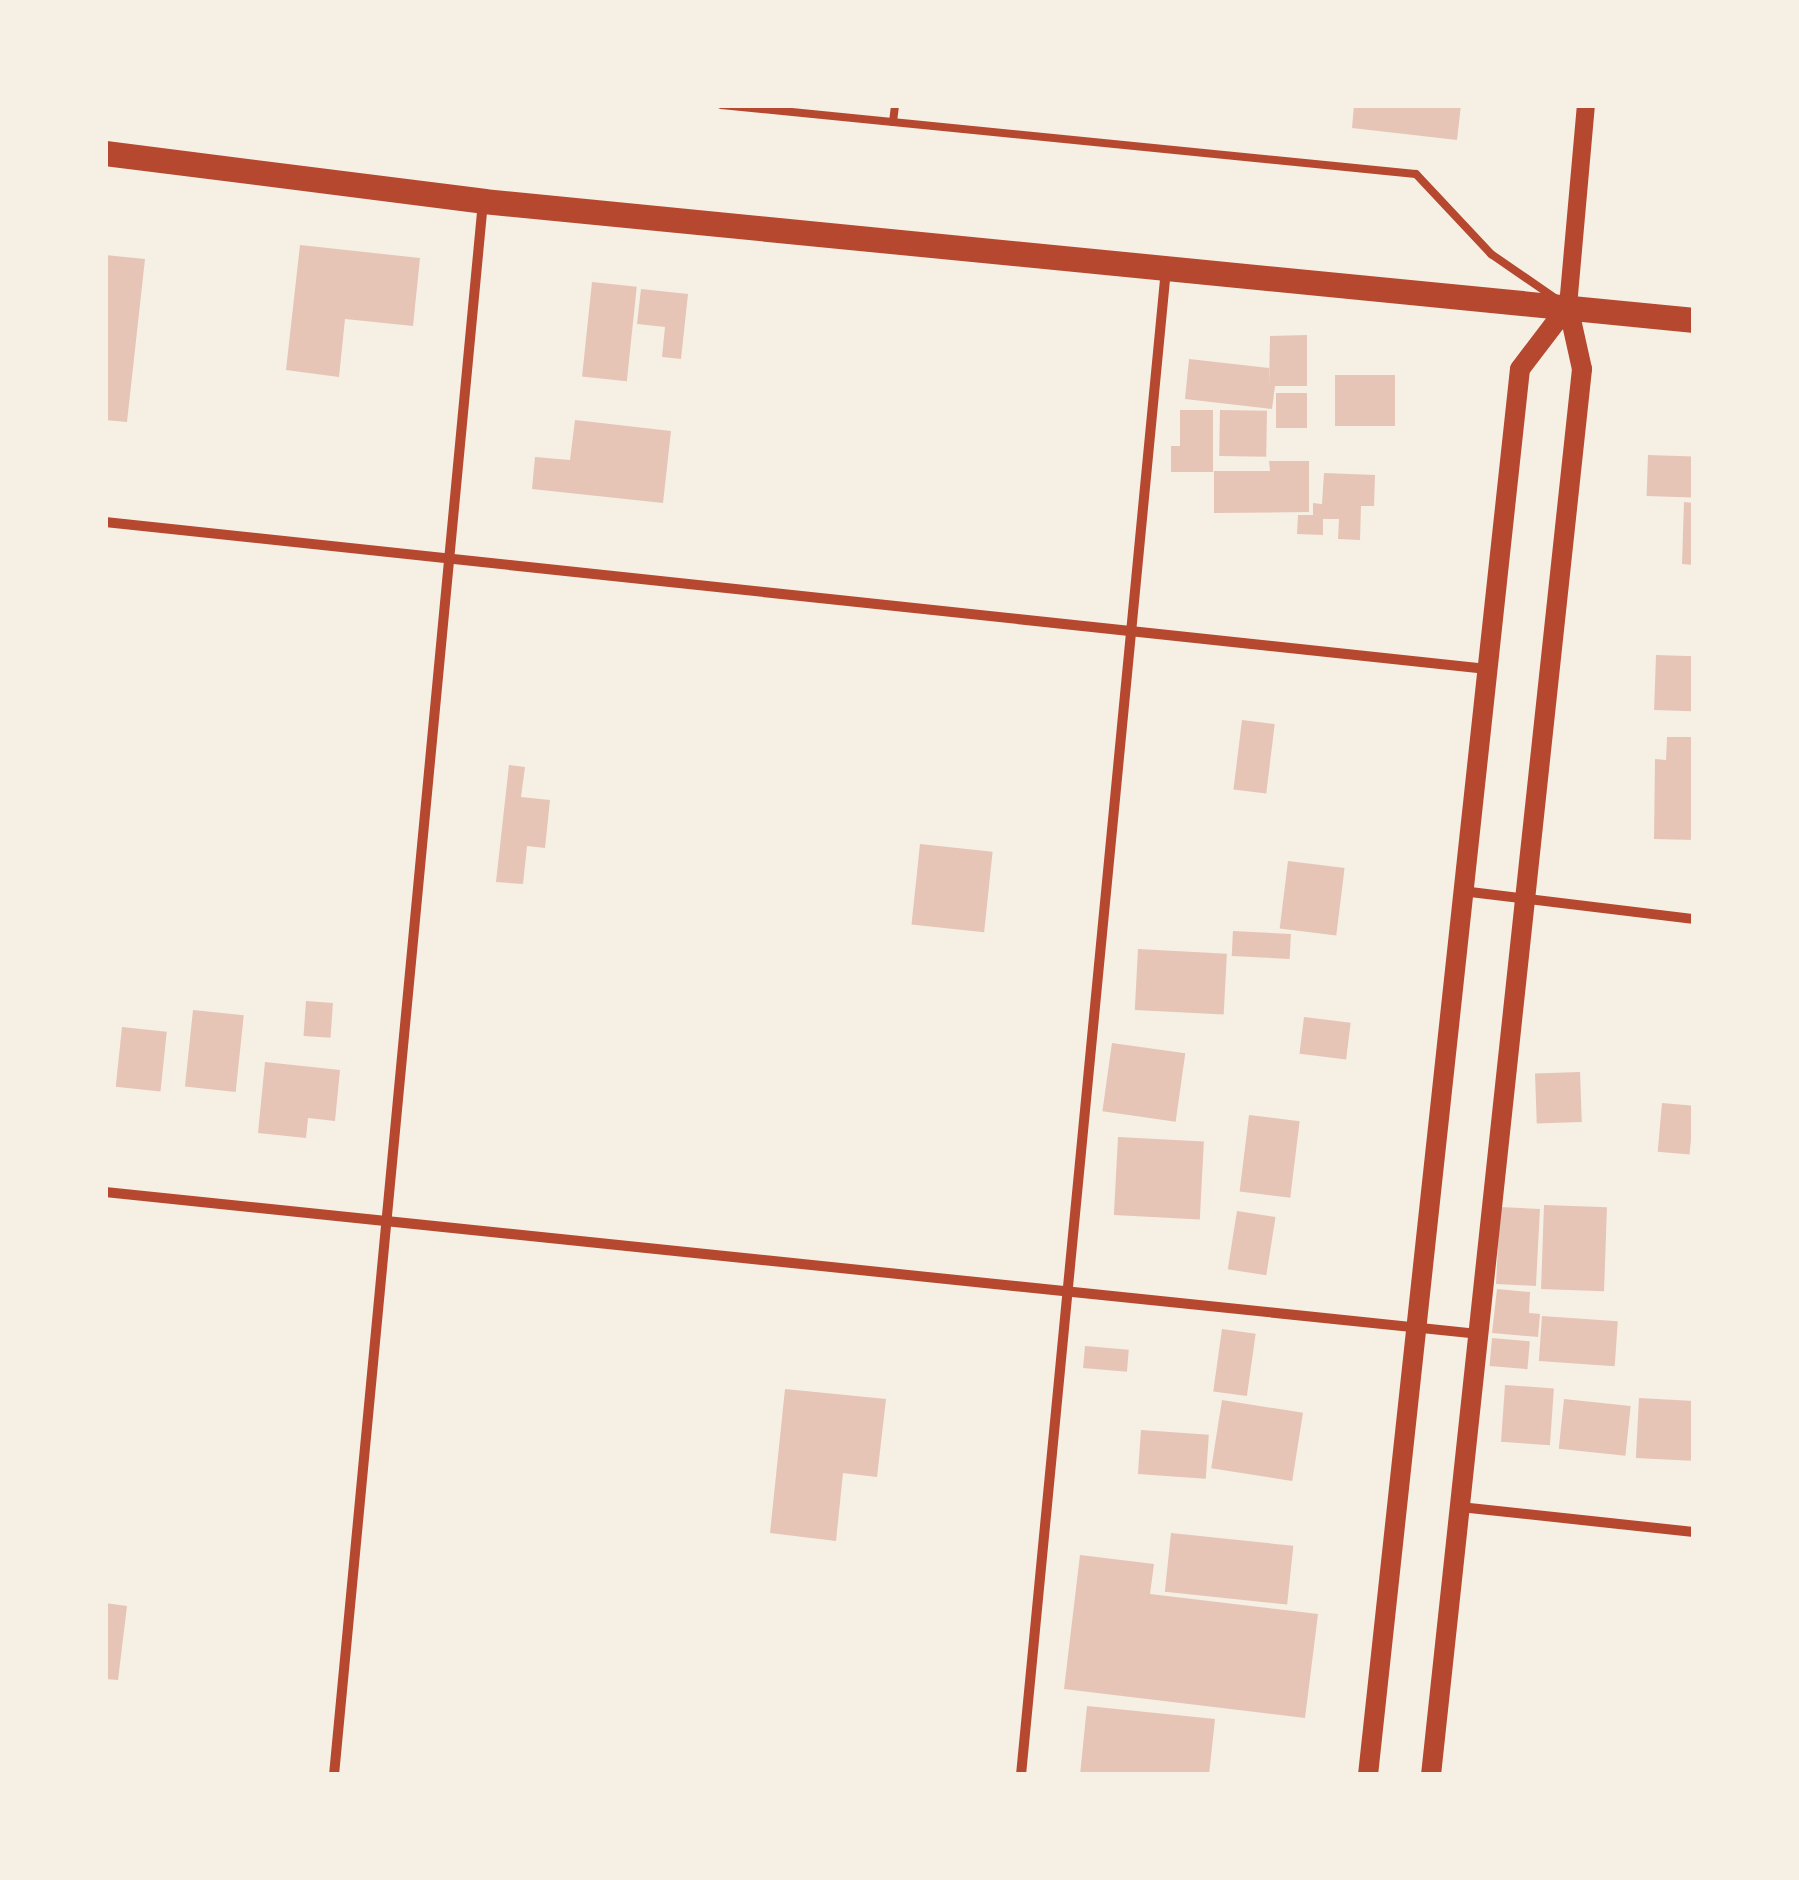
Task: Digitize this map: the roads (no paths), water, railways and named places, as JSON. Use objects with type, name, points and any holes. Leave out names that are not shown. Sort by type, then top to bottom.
[{"type":"main road","points":[[105,153],[484,200],[1694,320]]},
{"type":"main road","points":[[1368,1775],[1520,369],[1568,306]]},
{"type":"main road","points":[[1430,1775],[1582,369],[1568,306]]},
{"type":"street","points":[[1568,306],[1586,105]]},
{"type":"street","points":[[334,1775],[484,200]]},
{"type":"street","points":[[1021,1775],[1166,267]]},
{"type":"street","points":[[105,522],[1487,668]]},
{"type":"street","points":[[1462,891],[1694,919]]},
{"type":"street","points":[[105,1192],[1478,1334]]},
{"type":"street","points":[[1460,1507],[1694,1532]]},
{"type":"lane","points":[[721,105],[1416,174],[1491,254],[1568,306]]},
{"type":"lane","points":[[893,122],[895,105]]}]
